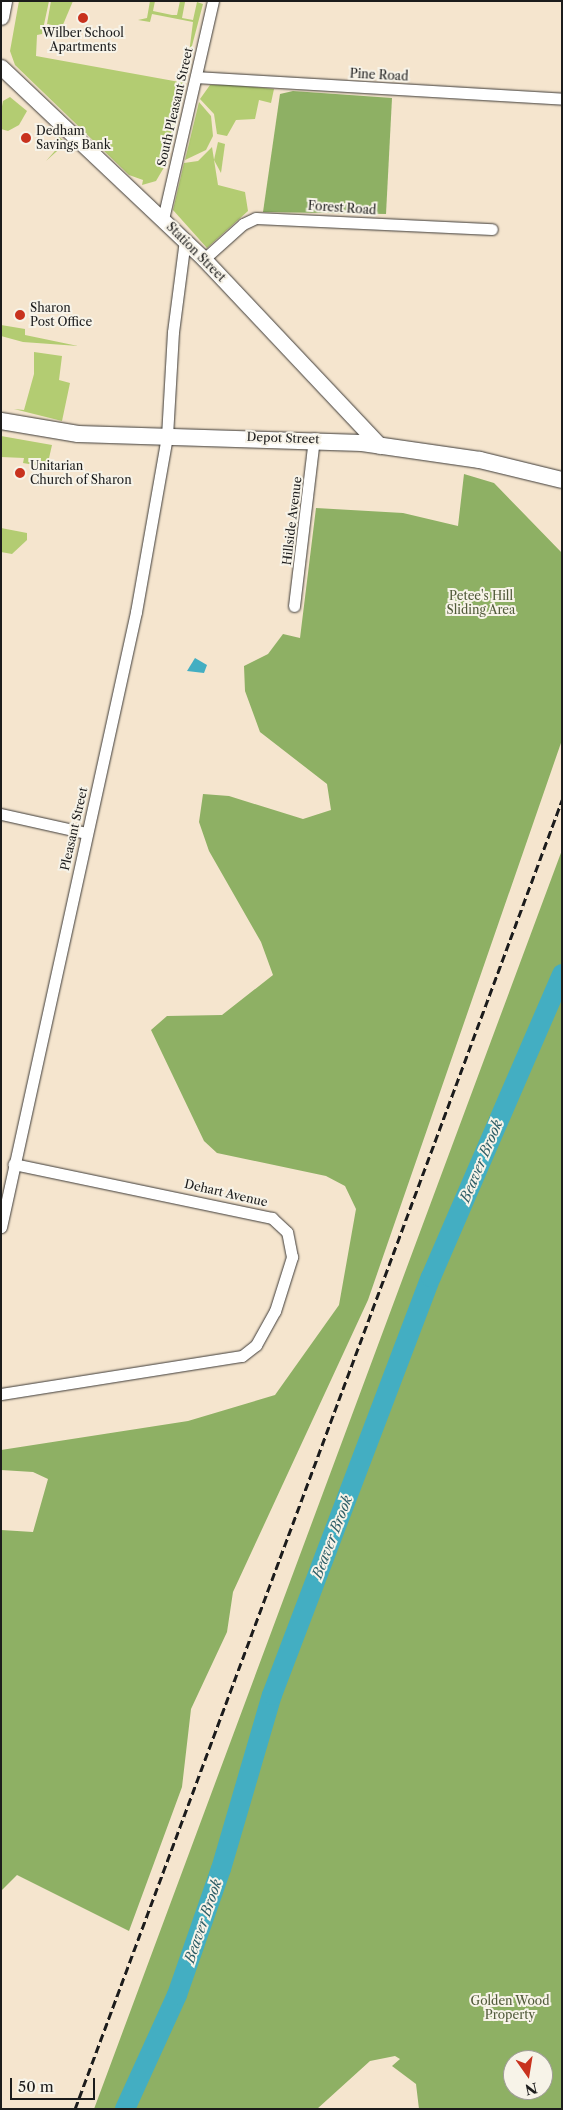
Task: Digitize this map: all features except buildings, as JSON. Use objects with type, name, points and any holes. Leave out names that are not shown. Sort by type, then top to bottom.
[{"type":"main road","points":[[1,17],[4,1]]},
{"type":"main road","name":"Depot Street","points":[[1,421],[70,433],[314,438],[480,460],[561,477]]},
{"type":"street","name":"South Pleasant Street","points":[[162,219],[214,1]]},
{"type":"street","name":"Station Street","points":[[1,67],[185,240],[380,446]]},
{"type":"street","name":"Pine Road","points":[[196,77],[562,99]]},
{"type":"street","name":"Forest Road","points":[[204,259],[242,224],[256,218],[492,229]]},
{"type":"street","points":[[167,436],[173,332],[185,240]]},
{"type":"street","name":"Pleasant Street","points":[[1,1227],[131,636],[167,436]]},
{"type":"street","name":"Hillside Avenue","points":[[294,606],[314,438]]},
{"type":"street","points":[[1,814],[87,833]]},
{"type":"street","name":"Dehart Avenue","points":[[1,1394],[242,1356],[256,1345],[275,1311],[292,1257],[287,1232],[272,1218],[14,1164]]},
{"type":"green space","points":[[19,1],[49,1],[42,34],[37,35],[36,56],[185,83],[166,164],[156,181],[142,185],[143,180],[129,175],[15,65],[10,51]]},
{"type":"green space","points":[[51,1],[73,1],[62,27],[47,24]]},
{"type":"green space","points":[[150,1],[155,1],[153,11],[177,15],[180,1],[191,1],[185,2],[182,18],[193,20],[197,2],[203,4],[188,61],[193,22],[152,14],[150,22],[138,20],[147,18]]},
{"type":"green space","points":[[210,85],[274,89],[271,103],[259,100],[255,119],[236,120],[227,136],[217,134],[214,114],[200,99]]},
{"type":"green space","points":[[293,91],[392,98],[386,214],[263,212],[280,94]]},
{"type":"green space","points":[[10,97],[27,111],[19,125],[8,131],[1,129],[1,112],[3,101]]},
{"type":"green space","points":[[199,102],[211,116],[213,136],[206,150],[185,160]]},
{"type":"green space","points":[[53,131],[66,143],[46,161],[61,144]]},
{"type":"green space","points":[[218,142],[225,144],[221,173],[214,160]]},
{"type":"green space","points":[[212,147],[218,185],[245,192],[248,211],[207,248],[173,210],[184,163],[198,161]]},
{"type":"green space","points":[[1,325],[25,329],[25,335],[78,346],[23,342],[1,336]]},
{"type":"green space","points":[[34,352],[62,356],[59,380],[70,383],[62,421],[14,409],[24,410],[34,374]]},
{"type":"green space","points":[[1,436],[52,445],[47,467],[23,463],[24,458],[1,457]]},
{"type":"green space","name":"Petee's Hill Sliding Area","points":[[464,474],[494,483],[562,553],[562,740],[368,1300],[233,1592],[227,1632],[191,1709],[182,1787],[129,1931],[17,1875],[1,1891],[1,1530],[33,1532],[48,1479],[33,1472],[1,1470],[1,1450],[188,1421],[275,1395],[339,1305],[356,1209],[345,1186],[326,1176],[217,1153],[204,1141],[151,1030],[167,1016],[222,1015],[273,975],[261,942],[209,851],[199,822],[203,794],[229,796],[303,819],[331,810],[327,784],[260,732],[245,691],[244,666],[268,654],[283,634],[300,638],[316,508],[403,513],[458,526]]},
{"type":"green space","points":[[1,528],[27,533],[27,540],[12,554],[1,552]]},
{"type":"green space","name":"Golden Wood Property","points":[[562,850],[562,2109],[419,2109],[416,2084],[392,2066],[400,2059],[395,2056],[370,2061],[317,2109],[94,2109]]},
{"type":"water","points":[[195,658],[207,665],[204,673],[187,671]]},
{"type":"waterway","name":"Beaver Brook","points":[[125,2109],[177,1995],[221,1869],[272,1695],[431,1277],[562,974]]},
{"type":"railway","points":[[75,2109],[562,800]]},
{"type":"place","name":"Wilber School Apartments","points":[[83,18]]},
{"type":"place","name":"Dedham Savings Bank","points":[[26,138]]},
{"type":"place","name":"Sharon Post Office","points":[[20,315]]},
{"type":"place","name":"Unitarian Church of Sharon","points":[[20,473]]}]
